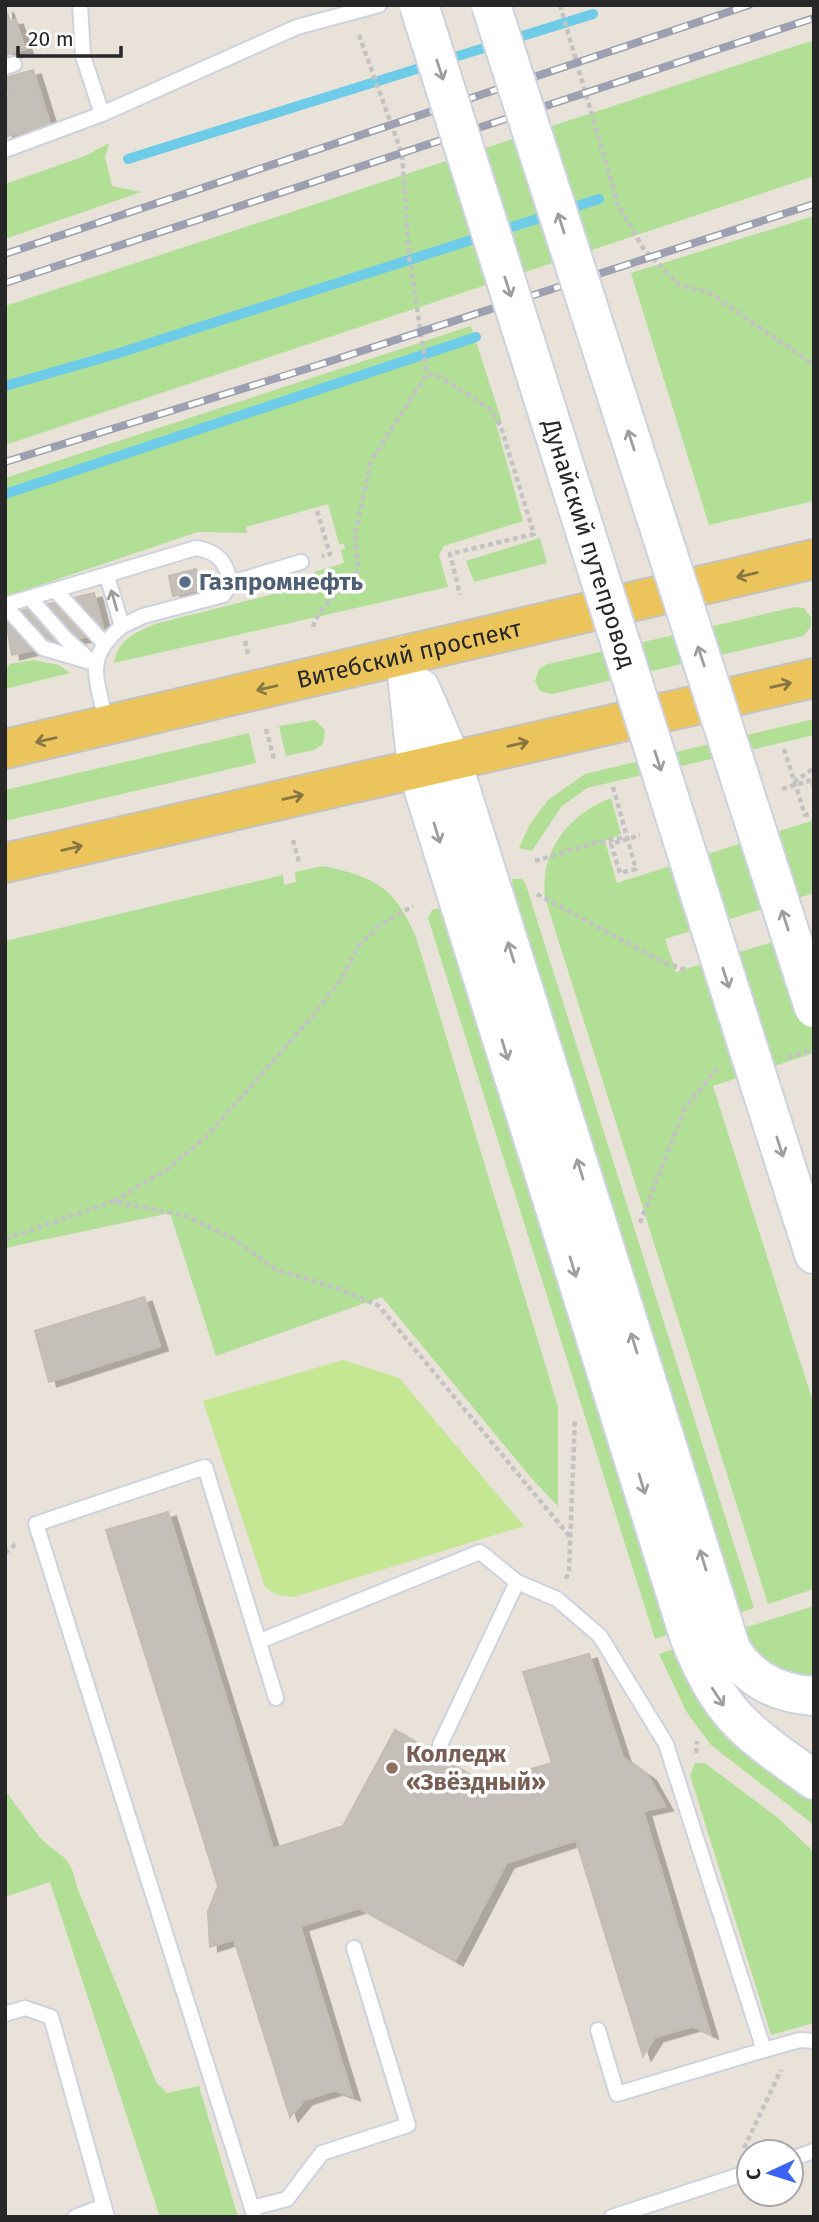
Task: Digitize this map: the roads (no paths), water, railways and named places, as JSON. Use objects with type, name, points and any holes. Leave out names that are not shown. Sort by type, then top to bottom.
[{"type":"main road","name":"Дунайский путепровод","points":[[419,5],[814,1254]]},
{"type":"main road","points":[[491,5],[814,1008]]},
{"type":"main road","name":"Витебский проспект","points":[[5,749],[814,559]]},
{"type":"main road","points":[[405,655],[434,764],[698,1660],[714,1691],[734,1719],[814,1780]]},
{"type":"main road","points":[[5,863],[814,678]]},
{"type":"main road","points":[[434,764],[731,1649],[738,1661],[761,1681],[780,1691],[814,1696]]},
{"type":"lane","points":[[80,5],[83,56],[102,114]]},
{"type":"lane","points":[[5,150],[102,114],[298,27],[379,5]]},
{"type":"lane","points":[[94,663],[43,648],[5,606],[196,548],[217,554],[225,562],[231,583]]},
{"type":"lane","points":[[107,726],[94,663],[103,642],[122,626],[142,616],[223,595],[231,583],[301,562]]},
{"type":"lane","points":[[107,576],[122,626]]},
{"type":"lane","points":[[56,591],[103,642]]},
{"type":"lane","points":[[30,598],[66,639],[94,663]]},
{"type":"lane","points":[[276,1698],[205,1467],[36,1524],[253,2212],[287,2199],[322,2153],[408,2125],[354,1948]]},
{"type":"lane","points":[[260,1641],[480,1552],[517,1583],[558,1599],[600,1636],[666,1744],[764,2050]]},
{"type":"lane","points":[[440,1745],[517,1583]]},
{"type":"lane","points":[[5,2014],[25,2008],[51,2017],[105,2211],[75,2217]]},
{"type":"lane","points":[[598,2030],[618,2095],[800,2040],[814,2041]]},
{"type":"lane","points":[[612,2217],[735,2177]]},
{"type":"waterway","points":[[128,159],[593,14]]},
{"type":"waterway","points":[[5,386],[116,354],[599,199]]},
{"type":"waterway","points":[[5,494],[476,337]]},
{"type":"railway","points":[[5,254],[749,5]]},
{"type":"railway","points":[[5,283],[814,18]]},
{"type":"railway","points":[[5,462],[306,369],[814,204]]},
{"type":"place","name":"Газпромнефть","points":[[185,582]]},
{"type":"place","name":"Колледж «Звёздный»","points":[[392,1768]]}]
